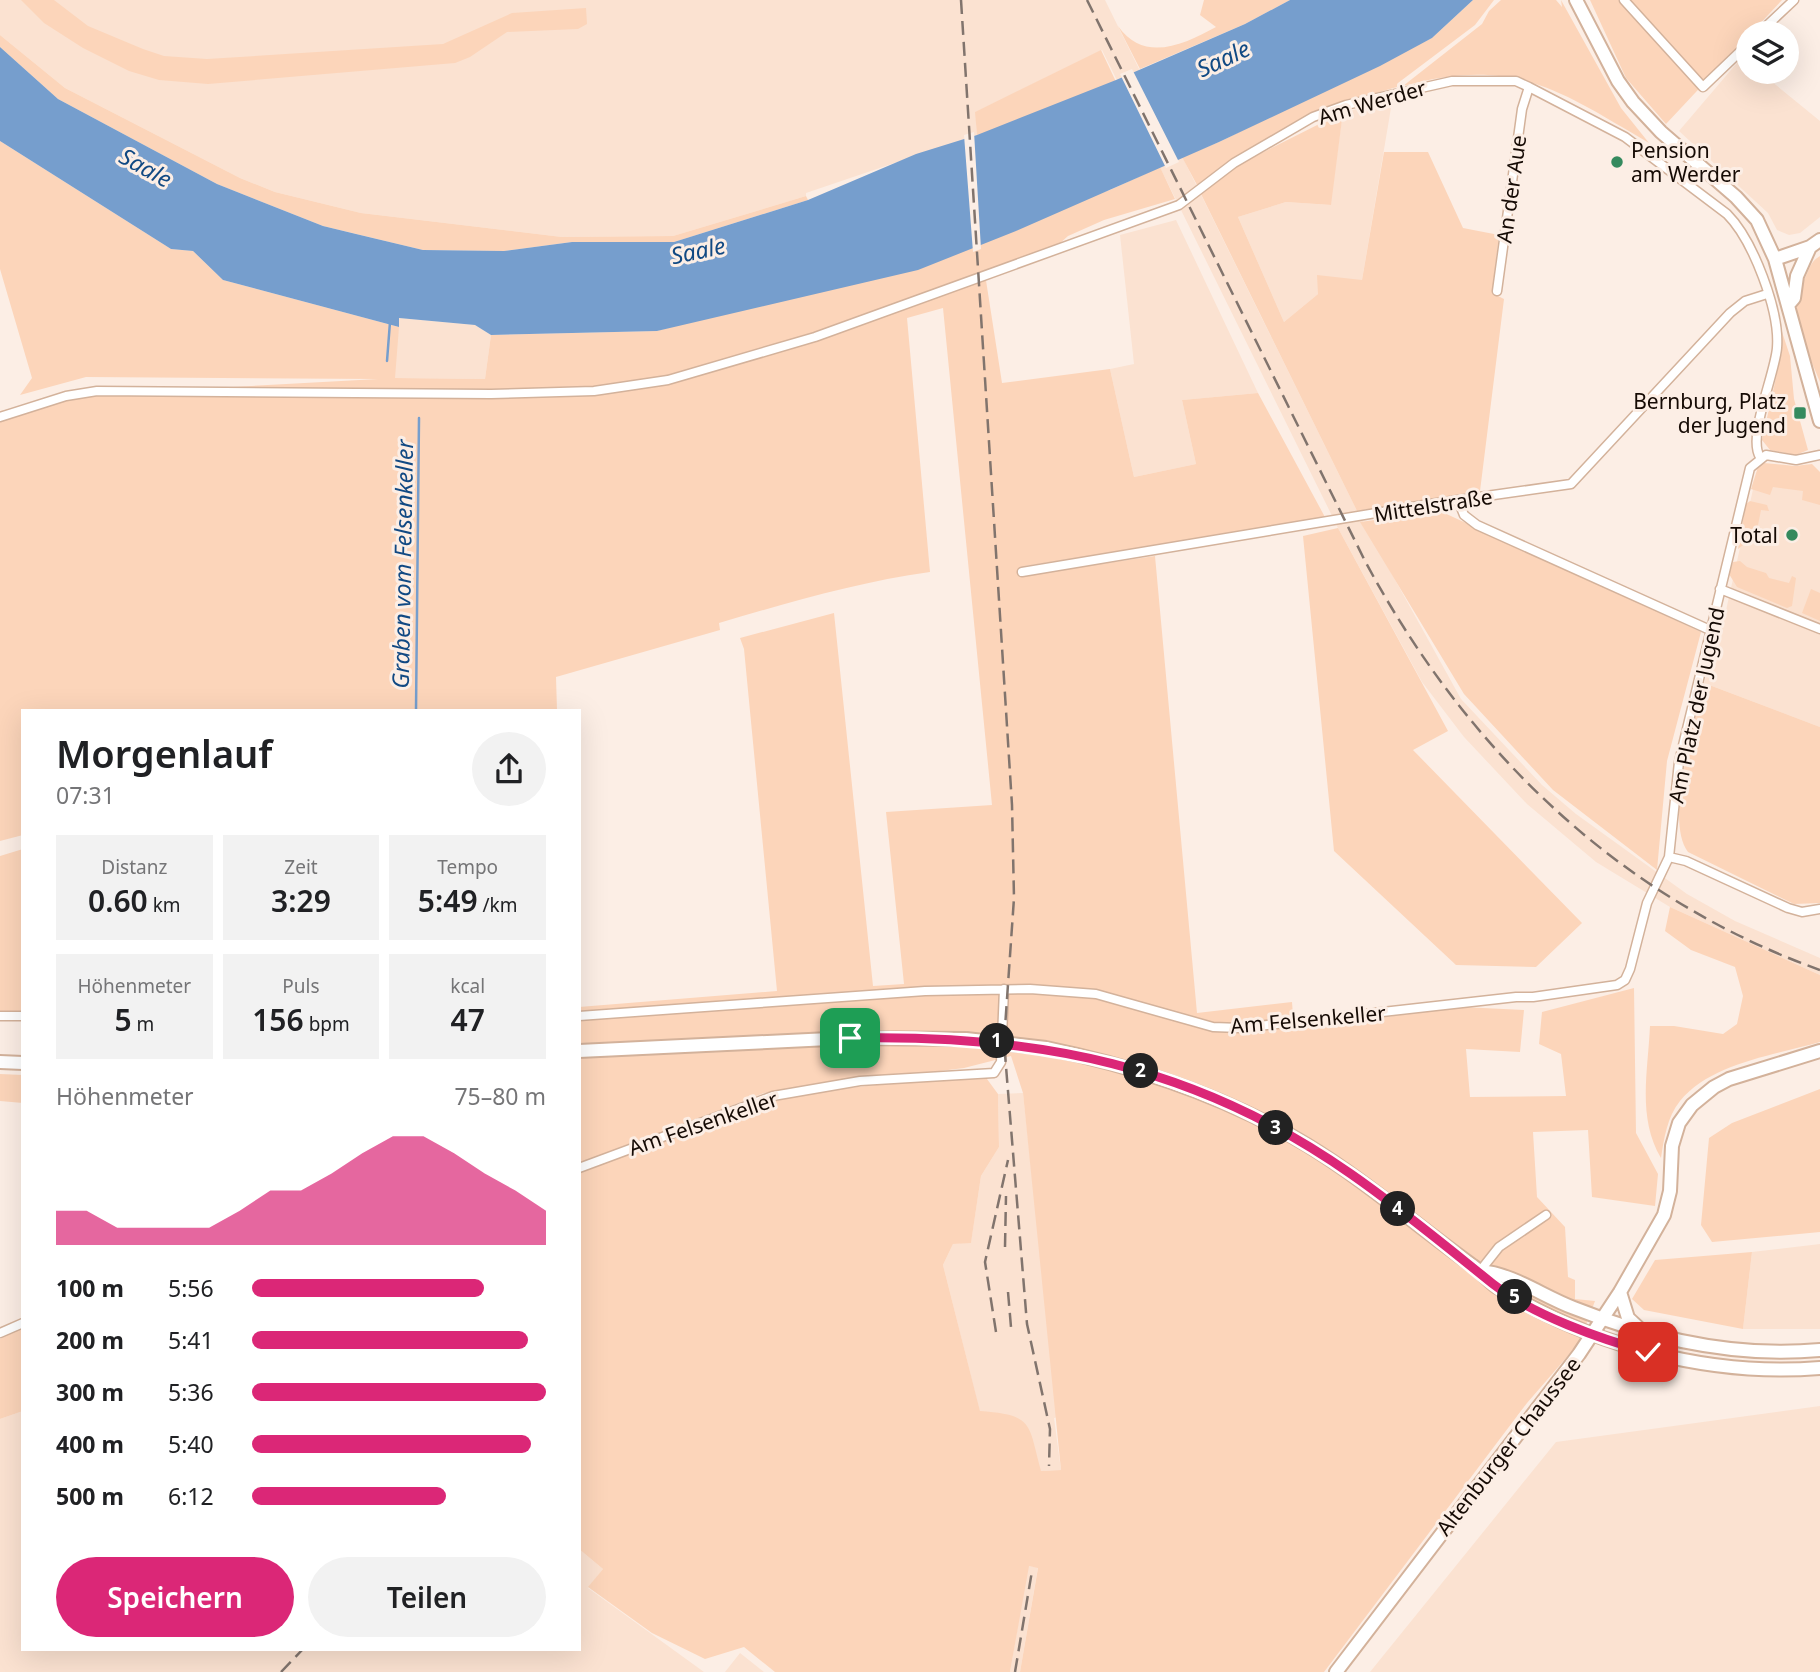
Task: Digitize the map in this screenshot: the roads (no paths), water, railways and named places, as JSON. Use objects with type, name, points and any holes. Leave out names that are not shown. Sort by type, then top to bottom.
[{"type":"main road","points":[[1576,0],[1618,81],[1633,102],[1661,132],[1746,206],[1764,232],[1775,260],[1820,421]]},
{"type":"main road","points":[[1775,260],[1815,244]]},
{"type":"main road","points":[[1788,305],[1794,298],[1797,276],[1815,244]]},
{"type":"main road","points":[[581,1051],[850,1038],[967,1039],[1046,1048],[1151,1074],[1198,1091],[1261,1120],[1348,1172],[1480,1271],[1494,1285],[1530,1306],[1629,1346],[1696,1362],[1773,1370],[1820,1368]]},
{"type":"main road","name":"Altenburger Chaussee","points":[[1336,1672],[1593,1333],[1620,1292],[1664,1215],[1670,1191],[1672,1146],[1679,1123],[1692,1105],[1714,1087],[1730,1079],[1820,1051]]},
{"type":"main road","points":[[0,1062],[21,1063]]},
{"type":"main road","points":[[1480,1271],[1502,1273],[1552,1300],[1644,1332],[1741,1350],[1794,1353],[1820,1350]]},
{"type":"main road","points":[[1620,1292],[1628,1318],[1644,1332]]},
{"type":"street","points":[[1623,0],[1703,87],[1736,55]]},
{"type":"street","points":[[1772,21],[1794,0]]},
{"type":"street","name":"Am Werder","points":[[0,417],[66,396],[97,391],[491,394],[594,391],[668,380],[815,337],[1179,205],[1234,163],[1312,117],[1346,105],[1452,81],[1516,81],[1530,87],[1625,138],[1727,214],[1747,241],[1767,294],[1777,336]]},
{"type":"street","name":"An der Aue","points":[[1497,291],[1522,109],[1530,87]]},
{"type":"street","name":"Mittelstraße","points":[[1022,572],[1571,484],[1730,313],[1745,301],[1767,294]]},
{"type":"street","name":"Am Platz der Jugend","points":[[1625,980],[1647,903],[1669,857],[1679,762],[1749,468],[1760,457],[1756,441],[1776,358],[1777,336]]},
{"type":"street","points":[[1760,457],[1766,455],[1796,460],[1820,455]]},
{"type":"street","points":[[1458,500],[1464,515],[1477,525],[1710,630]]},
{"type":"street","name":"Am Platz der Jugend","points":[[1720,589],[1820,629]]},
{"type":"street","points":[[1669,857],[1686,861],[1788,908],[1802,912],[1820,909]]},
{"type":"street","name":"Am Felsenkeller","points":[[581,1167],[773,1096],[860,1081],[994,1073],[1001,1062],[1004,989],[1096,994],[1213,1027],[1240,1028],[1607,988],[1625,980]]},
{"type":"street","points":[[581,1016],[925,991],[1004,989]]},
{"type":"street","points":[[0,1016],[21,1016]]},
{"type":"street","points":[[1480,1271],[1499,1247],[1546,1215]]},
{"type":"street","points":[[0,1333],[21,1324]]},
{"type":"water","name":"Saale","points":[[1290,0],[1473,0],[1432,38],[1380,66],[1219,142],[1016,231],[918,270],[657,331],[491,335],[475,325],[399,318],[399,327],[223,280],[193,251],[171,249],[0,141],[0,47],[58,99],[217,184],[323,226],[423,250],[504,251],[572,242],[674,242],[808,200],[916,154],[977,135],[1116,80],[1245,24]]},
{"type":"waterway","name":"Graben vom Felsenkeller","points":[[387,361],[390,322]]},
{"type":"waterway","name":"Graben vom Felsenkeller","points":[[416,709],[419,418]]},
{"type":"railway","points":[[961,0],[1012,805],[1014,898],[1004,1042],[1027,1324],[1050,1429],[1049,1466]]},
{"type":"railway","points":[[1087,0],[1365,561],[1405,629],[1450,694],[1499,753],[1554,808],[1613,858],[1677,902],[1746,939],[1820,970]]},
{"type":"railway","points":[[996,1332],[985,1262],[1008,1160]]},
{"type":"railway","points":[[1005,1247],[1006,1196]]},
{"type":"railway","points":[[1008,1292],[1011,1327]]},
{"type":"railway","points":[[1015,1672],[1032,1571]]},
{"type":"railway","points":[[281,1672],[301,1651]]},
{"type":"place","name":"Pension am Werder","points":[[1617,162]]},
{"type":"place","name":"Bernburg, Platz der Jugend","points":[[1800,413]]},
{"type":"place","name":"Total","points":[[1792,535]]}]
